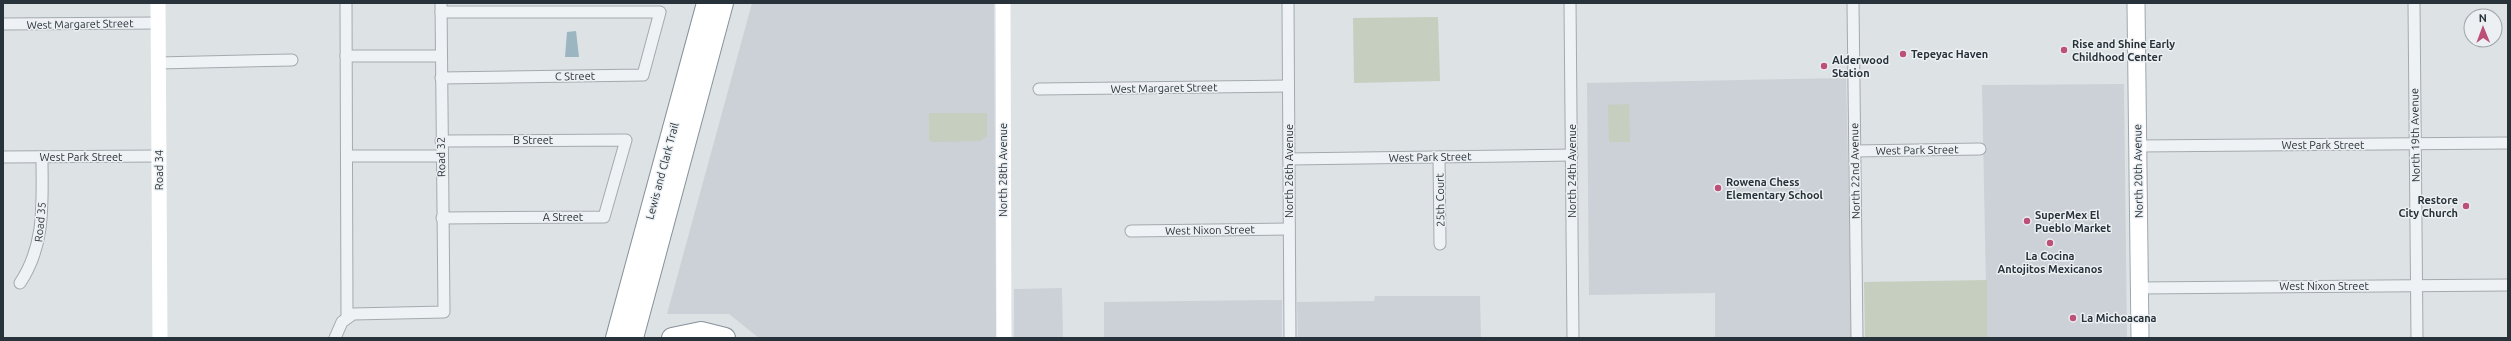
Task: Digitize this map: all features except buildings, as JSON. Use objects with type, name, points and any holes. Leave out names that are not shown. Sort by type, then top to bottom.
[{"type":"highway","name":"Lewis and Clark Trail","points":[[616,338],[707,3]]},
{"type":"highway","name":"Lewis and Clark Trail","points":[[633,338],[723,3]]},
{"type":"highway","points":[[672,338],[701,332],[726,338]]},
{"type":"main road","name":"North 20th Avenue","points":[[2136,3],[2140,338]]},
{"type":"street","name":"Road 34","points":[[158,3],[160,338]]},
{"type":"street","points":[[335,338],[338,327],[347,317],[346,3]]},
{"type":"street","name":"North 28th Avenue","points":[[1003,3],[1004,338]]},
{"type":"street","name":"North 26th Avenue","points":[[1288,3],[1290,338]]},
{"type":"street","name":"North 24th Avenue","points":[[1570,3],[1573,338]]},
{"type":"street","name":"North 22nd Avenue","points":[[1853,3],[1857,338]]},
{"type":"street","name":"North 19th Avenue","points":[[2414,3],[2417,338]]},
{"type":"street","name":"C Street","points":[[441,8],[660,12],[643,75],[441,78]]},
{"type":"street","name":"Road 32","points":[[347,317],[361,312],[444,312],[441,156],[441,8]]},
{"type":"street","name":"West Margaret Street","points":[[3,24],[158,23]]},
{"type":"street","points":[[346,56],[441,56]]},
{"type":"street","points":[[158,63],[292,60]]},
{"type":"street","name":"West Margaret Street","points":[[1039,89],[1288,86]]},
{"type":"street","name":"B Street","points":[[441,141],[626,140]]},
{"type":"street","name":"A Street","points":[[442,218],[604,217],[626,140]]},
{"type":"street","name":"West Park Street","points":[[2138,146],[2508,144]]},
{"type":"street","name":"West Park Street","points":[[1854,151],[1980,149]]},
{"type":"street","name":"West Park Street","points":[[1289,159],[1572,155]]},
{"type":"street","name":"West Park Street","points":[[3,157],[159,156]]},
{"type":"street","points":[[346,156],[441,156]]},
{"type":"street","name":"Road 35","points":[[20,283],[33,261],[41,234],[42,157]]},
{"type":"street","name":"25th Court","points":[[1439,157],[1440,244]]},
{"type":"street","name":"West Nixon Street","points":[[1131,230],[1289,228]]},
{"type":"street","name":"West Nixon Street","points":[[2139,288],[2508,285]]},
{"type":"shaded area","points":[[752,3],[994,3],[996,338],[759,338],[729,314],[667,314]]},
{"type":"shaded area","name":"Rowena Chess Elementary School","points":[[1846,78],[1852,338],[1715,338],[1715,293],[1589,295],[1587,83]]},
{"type":"shaded area","points":[[2124,84],[2127,338],[1987,338],[1982,85]]},
{"type":"shaded area","points":[[1062,288],[1063,338],[1014,338],[1014,289]]},
{"type":"shaded area","points":[[1375,296],[1480,296],[1481,338],[1298,338],[1297,302],[1374,301]]},
{"type":"shaded area","points":[[1282,300],[1282,338],[1104,338],[1104,302]]},
{"type":"green space","points":[[1438,17],[1440,81],[1354,83],[1353,18]]},
{"type":"green space","points":[[1629,104],[1630,142],[1609,142],[1608,105]]},
{"type":"green space","points":[[929,113],[987,113],[987,136],[980,141],[932,142],[929,140]]},
{"type":"green space","points":[[1987,280],[1987,338],[1865,338],[1864,282]]},
{"type":"water","points":[[576,31],[579,57],[565,57],[567,32]]},
{"type":"place","name":"Rise and Shine Early Childhood Center","points":[[2064,50]]},
{"type":"place","name":"Tepeyac Haven","points":[[1903,54]]},
{"type":"place","name":"Alderwood Station","points":[[1824,66]]},
{"type":"place","name":"Rowena Chess Elementary School","points":[[1718,188]]},
{"type":"place","name":"Restore City Church","points":[[2466,206]]},
{"type":"place","name":"SuperMex El Pueblo Market","points":[[2027,221]]},
{"type":"place","name":"La Cocina Antojitos Mexicanos","points":[[2050,243]]},
{"type":"place","name":"La Michoacana","points":[[2073,318]]}]
